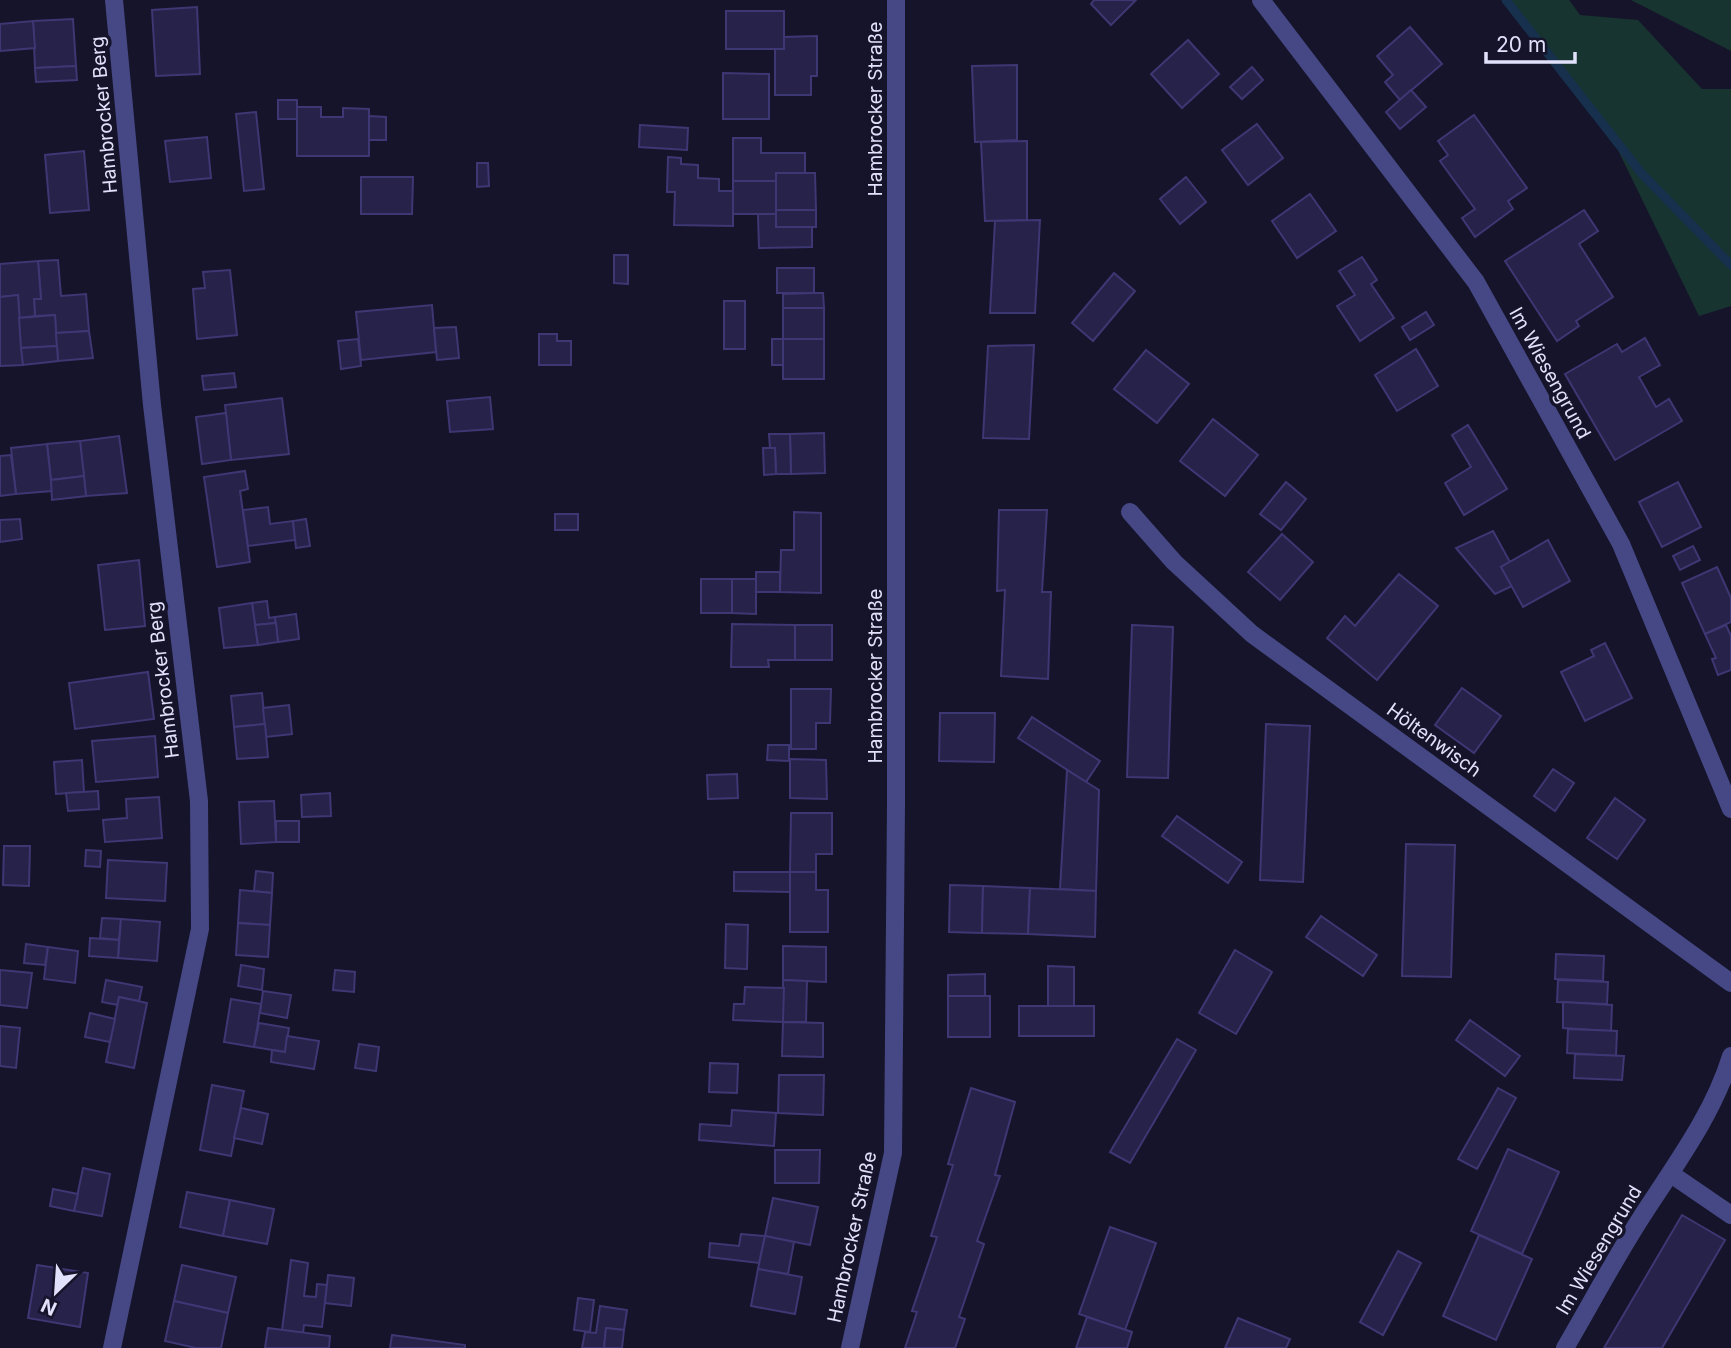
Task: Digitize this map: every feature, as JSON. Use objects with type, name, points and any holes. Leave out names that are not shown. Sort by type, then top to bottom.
[{"type":"street","name":"Hambrocker Berg","points":[[112,1348],[200,929],[199,802],[152,405],[114,0]]},
{"type":"street","name":"Hambrocker Straße","points":[[850,1348],[893,1153],[897,804],[896,0]]},
{"type":"street","name":"Im Wiesengrund","points":[[1261,0],[1476,282],[1621,544],[1731,809]]},
{"type":"street","name":"Höltenwisch","points":[[1129,512],[1174,562],[1252,634],[1731,983]]},
{"type":"street","name":"Im Wiesengrund","points":[[1565,1348],[1722,1086],[1731,1056]]},
{"type":"street","points":[[1671,1174],[1731,1215]]},
{"type":"green space","points":[[1508,0],[1569,0],[1580,15],[1638,20],[1702,89],[1731,89],[1731,306],[1699,316],[1614,142]]},
{"type":"green space","points":[[1631,0],[1731,0],[1731,51]]},
{"type":"building","points":[[1094,0],[1136,0],[1111,25],[1091,4]]},
{"type":"building","points":[[197,7],[200,74],[156,76],[152,10]]},
{"type":"building","points":[[726,11],[784,11],[784,49],[726,49]]},
{"type":"building","points":[[73,19],[76,66],[35,68],[33,21]]},
{"type":"building","points":[[33,21],[35,48],[0,51],[0,24]]},
{"type":"building","points":[[1410,27],[1442,64],[1400,100],[1385,82],[1393,75],[1377,56]]},
{"type":"building","points":[[817,36],[817,76],[811,76],[811,95],[775,95],[775,49],[784,49],[784,37]]},
{"type":"building","points":[[1188,40],[1219,74],[1182,108],[1151,74]]},
{"type":"building","points":[[1017,65],[1017,140],[975,142],[972,66]]},
{"type":"building","points":[[76,66],[77,80],[36,82],[35,68]]},
{"type":"building","points":[[1252,67],[1263,80],[1242,99],[1230,87]]},
{"type":"building","points":[[723,73],[769,74],[769,119],[723,119]]},
{"type":"building","points":[[1411,90],[1426,107],[1400,129],[1386,112]]},
{"type":"building","points":[[278,100],[297,100],[297,119],[278,119]]},
{"type":"building","points":[[297,107],[321,107],[321,117],[343,117],[343,108],[369,109],[369,156],[297,156]]},
{"type":"building","points":[[256,112],[264,189],[244,191],[236,114]]},
{"type":"building","points":[[1474,115],[1527,188],[1508,201],[1513,209],[1475,237],[1462,218],[1475,209],[1440,161],[1448,155],[1438,141]]},
{"type":"building","points":[[369,116],[386,117],[386,140],[369,140]]},
{"type":"building","points":[[1257,124],[1283,158],[1248,185],[1222,150]]},
{"type":"building","points":[[640,125],[688,128],[687,150],[639,147]]},
{"type":"building","points":[[207,137],[211,178],[170,182],[165,141]]},
{"type":"building","points":[[733,138],[761,138],[761,153],[805,153],[805,173],[776,173],[776,181],[733,181]]},
{"type":"building","points":[[1027,141],[1027,220],[985,221],[981,142]]},
{"type":"building","points":[[84,151],[89,210],[50,213],[45,155]]},
{"type":"building","points":[[668,157],[681,158],[681,164],[698,165],[698,178],[719,179],[719,191],[733,191],[733,226],[674,225],[675,192],[667,192]]},
{"type":"building","points":[[477,163],[488,163],[489,186],[477,187]]},
{"type":"building","points":[[776,173],[815,173],[816,210],[776,210]]},
{"type":"building","points":[[361,177],[413,177],[412,214],[361,214]]},
{"type":"building","points":[[1186,177],[1206,202],[1180,224],[1160,199]]},
{"type":"building","points":[[733,181],[776,181],[776,214],[733,214]]},
{"type":"building","points":[[1310,194],[1336,231],[1297,258],[1272,221]]},
{"type":"building","points":[[776,210],[816,210],[816,227],[776,227]]},
{"type":"building","points":[[1584,210],[1598,231],[1579,244],[1613,297],[1576,321],[1579,326],[1557,341],[1505,261]]},
{"type":"building","points":[[758,214],[776,214],[776,227],[812,227],[812,247],[759,248]]},
{"type":"building","points":[[1040,220],[1035,313],[990,313],[995,221]]},
{"type":"building","points":[[614,255],[628,255],[628,284],[614,283]]},
{"type":"building","points":[[1362,257],[1377,280],[1371,284],[1394,318],[1360,341],[1337,306],[1355,295],[1339,271]]},
{"type":"building","points":[[58,260],[61,296],[86,294],[89,331],[56,333],[55,315],[35,316],[34,299],[41,299],[38,261]]},
{"type":"building","points":[[38,261],[41,299],[34,299],[35,316],[19,318],[18,295],[0,297],[0,264]]},
{"type":"building","points":[[777,268],[814,268],[814,293],[777,293]]},
{"type":"building","points":[[230,270],[237,335],[197,339],[193,289],[205,288],[203,272]]},
{"type":"building","points":[[1114,273],[1135,291],[1093,341],[1072,323]]},
{"type":"building","points":[[823,293],[824,308],[783,308],[783,294]]},
{"type":"building","points":[[18,295],[23,365],[0,366],[0,297]]},
{"type":"building","points":[[724,301],[745,301],[745,349],[724,349]]},
{"type":"building","points":[[432,305],[436,352],[361,360],[356,312]]},
{"type":"building","points":[[783,308],[824,308],[824,339],[783,339]]},
{"type":"building","points":[[1426,312],[1434,325],[1410,340],[1402,327]]},
{"type":"building","points":[[55,315],[57,346],[21,348],[19,318]]},
{"type":"building","points":[[456,327],[459,358],[437,360],[434,328]]},
{"type":"building","points":[[89,331],[93,358],[58,361],[56,333]]},
{"type":"building","points":[[539,334],[557,334],[557,341],[571,341],[571,365],[539,365]]},
{"type":"building","points":[[1645,338],[1660,365],[1639,377],[1656,407],[1669,399],[1682,421],[1615,460],[1565,374],[1617,344],[1622,352]]},
{"type":"building","points":[[358,339],[361,366],[341,369],[338,341]]},
{"type":"building","points":[[772,339],[783,339],[783,365],[772,365]]},
{"type":"building","points":[[783,339],[824,339],[824,379],[783,379]]},
{"type":"building","points":[[1034,345],[1029,439],[983,438],[988,346]]},
{"type":"building","points":[[57,346],[58,361],[23,365],[21,348]]},
{"type":"building","points":[[1416,349],[1438,386],[1397,411],[1375,375]]},
{"type":"building","points":[[1146,350],[1189,384],[1157,423],[1114,389]]},
{"type":"building","points":[[234,373],[236,387],[204,390],[202,376]]},
{"type":"building","points":[[490,397],[493,429],[450,432],[447,401]]},
{"type":"building","points":[[282,398],[289,454],[231,460],[225,405]]},
{"type":"building","points":[[226,413],[231,460],[202,464],[196,417]]},
{"type":"building","points":[[1213,419],[1258,455],[1225,496],[1180,461]]},
{"type":"building","points":[[1468,425],[1507,489],[1464,515],[1445,483],[1471,467],[1452,435]]},
{"type":"building","points":[[824,433],[825,473],[791,474],[790,434]]},
{"type":"building","points":[[769,434],[790,434],[791,474],[776,474],[775,448],[770,448]]},
{"type":"building","points":[[119,436],[127,493],[86,496],[80,441]]},
{"type":"building","points":[[80,441],[84,476],[51,480],[47,444]]},
{"type":"building","points":[[47,444],[52,491],[16,494],[11,448]]},
{"type":"building","points":[[763,448],[775,448],[776,474],[764,475]]},
{"type":"building","points":[[11,455],[16,494],[0,496],[0,456]]},
{"type":"building","points":[[245,471],[248,489],[240,491],[250,562],[217,567],[204,477]]},
{"type":"building","points":[[84,476],[86,496],[52,500],[51,480]]},
{"type":"building","points":[[1286,482],[1306,499],[1281,530],[1260,514]]},
{"type":"building","points":[[1678,482],[1701,527],[1662,547],[1639,502]]},
{"type":"building","points":[[268,507],[270,524],[293,521],[295,540],[248,546],[243,510]]},
{"type":"building","points":[[999,510],[1047,510],[1042,592],[1051,592],[1048,679],[1001,676],[1005,590],[997,591]]},
{"type":"building","points":[[794,512],[821,513],[821,593],[780,592],[781,550],[794,550]]},
{"type":"building","points":[[555,514],[578,514],[578,530],[555,530]]},
{"type":"building","points":[[20,519],[22,539],[0,542],[0,520]]},
{"type":"building","points":[[306,519],[310,546],[296,548],[293,521]]},
{"type":"building","points":[[1493,531],[1510,562],[1501,567],[1512,586],[1495,594],[1456,548]]},
{"type":"building","points":[[1282,534],[1313,562],[1280,600],[1248,572]]},
{"type":"building","points":[[1548,540],[1570,581],[1523,607],[1501,567]]},
{"type":"building","points":[[1693,546],[1700,560],[1680,570],[1673,556]]},
{"type":"building","points":[[139,560],[145,626],[105,630],[98,565]]},
{"type":"building","points":[[1717,567],[1731,598],[1731,622],[1705,634],[1682,583]]},
{"type":"building","points":[[756,572],[780,572],[780,592],[756,592]]},
{"type":"building","points":[[1399,574],[1438,606],[1377,680],[1327,638],[1345,616],[1355,626]]},
{"type":"building","points":[[701,579],[732,579],[732,613],[701,613]]},
{"type":"building","points":[[732,579],[756,579],[756,614],[732,613]]},
{"type":"building","points":[[267,601],[269,618],[275,617],[276,623],[255,625],[252,603]]},
{"type":"building","points":[[252,603],[258,645],[224,648],[219,608]]},
{"type":"building","points":[[296,614],[299,639],[278,642],[275,617]]},
{"type":"building","points":[[276,623],[278,642],[258,645],[255,625]]},
{"type":"building","points":[[732,624],[795,625],[795,660],[768,660],[769,667],[731,667]]},
{"type":"building","points":[[795,625],[832,625],[832,660],[795,660]]},
{"type":"building","points":[[1132,625],[1173,627],[1168,778],[1127,777]]},
{"type":"building","points":[[1726,625],[1731,636],[1731,670],[1718,675],[1712,659],[1716,658],[1705,634]]},
{"type":"building","points":[[1605,643],[1632,698],[1585,721],[1561,672],[1594,656],[1591,650]]},
{"type":"building","points":[[148,672],[154,719],[75,729],[69,683]]},
{"type":"building","points":[[1462,688],[1501,716],[1474,753],[1435,725]]},
{"type":"building","points":[[791,689],[831,689],[830,723],[816,723],[816,749],[791,749]]},
{"type":"building","points":[[262,693],[265,724],[234,727],[231,696]]},
{"type":"building","points":[[289,705],[292,734],[266,737],[263,708]]},
{"type":"building","points":[[940,713],[995,713],[994,762],[939,761]]},
{"type":"building","points":[[1032,717],[1100,761],[1086,782],[1018,738]]},
{"type":"building","points":[[265,724],[268,757],[237,759],[234,727]]},
{"type":"building","points":[[1266,724],[1310,726],[1303,882],[1260,880]]},
{"type":"building","points":[[155,736],[158,777],[96,782],[92,741]]},
{"type":"building","points":[[768,745],[789,745],[789,761],[767,760]]},
{"type":"building","points":[[790,759],[826,760],[827,799],[790,798]]},
{"type":"building","points":[[82,760],[84,792],[56,794],[54,762]]},
{"type":"building","points":[[1553,769],[1574,783],[1555,811],[1534,796]]},
{"type":"building","points":[[1067,770],[1099,790],[1096,891],[1060,889]]},
{"type":"building","points":[[737,774],[738,798],[708,799],[707,775]]},
{"type":"building","points":[[98,791],[99,809],[68,811],[66,793]]},
{"type":"building","points":[[330,793],[331,816],[302,817],[301,795]]},
{"type":"building","points":[[159,797],[162,838],[105,842],[103,820],[127,818],[126,799]]},
{"type":"building","points":[[1615,798],[1645,820],[1617,859],[1587,838]]},
{"type":"building","points":[[274,801],[276,842],[241,844],[239,802]]},
{"type":"building","points":[[791,813],[832,813],[832,854],[816,854],[816,872],[790,872]]},
{"type":"building","points":[[1177,816],[1242,862],[1228,883],[1162,836]]},
{"type":"building","points":[[276,821],[299,821],[299,842],[276,842]]},
{"type":"building","points":[[1406,844],[1455,845],[1451,977],[1402,976]]},
{"type":"building","points":[[4,846],[30,846],[29,886],[3,885]]},
{"type":"building","points":[[86,850],[101,851],[100,867],[85,866]]},
{"type":"building","points":[[108,860],[167,863],[165,901],[106,898]]},
{"type":"building","points":[[256,871],[273,873],[272,893],[254,891]]},
{"type":"building","points":[[734,872],[790,872],[790,892],[734,891]]},
{"type":"building","points":[[790,872],[816,872],[816,890],[828,890],[828,932],[790,932]]},
{"type":"building","points":[[950,885],[983,886],[982,933],[949,932]]},
{"type":"building","points":[[983,886],[1030,888],[1028,934],[982,933]]},
{"type":"building","points":[[1030,888],[1096,891],[1095,937],[1028,934]]},
{"type":"building","points":[[240,890],[272,893],[270,925],[238,923]]},
{"type":"building","points":[[1321,916],[1377,955],[1363,976],[1306,937]]},
{"type":"building","points":[[102,918],[121,919],[119,940],[100,938]]},
{"type":"building","points":[[121,919],[160,922],[157,961],[118,958]]},
{"type":"building","points":[[238,923],[270,925],[268,957],[236,955]]},
{"type":"building","points":[[726,924],[748,925],[747,969],[725,968]]},
{"type":"building","points":[[90,938],[119,940],[118,958],[89,956]]},
{"type":"building","points":[[26,944],[48,947],[45,965],[24,963]]},
{"type":"building","points":[[783,946],[826,947],[826,982],[783,980]]},
{"type":"building","points":[[48,947],[78,951],[75,983],[44,979]]},
{"type":"building","points":[[1235,950],[1272,972],[1236,1034],[1199,1013]]},
{"type":"building","points":[[1556,954],[1604,956],[1603,981],[1555,979]]},
{"type":"building","points":[[241,965],[264,969],[262,990],[238,986]]},
{"type":"building","points":[[1048,966],[1074,967],[1074,1006],[1048,1006]]},
{"type":"building","points":[[0,970],[32,973],[27,1008],[0,1005]]},
{"type":"building","points":[[335,970],[355,972],[354,992],[333,990]]},
{"type":"building","points":[[985,974],[985,996],[948,996],[948,975]]},
{"type":"building","points":[[106,980],[142,987],[139,1001],[119,997],[118,1005],[102,1002]]},
{"type":"building","points":[[783,980],[807,981],[806,1022],[783,1022]]},
{"type":"building","points":[[1558,980],[1608,982],[1607,1004],[1557,1002]]},
{"type":"building","points":[[745,987],[784,988],[783,1022],[733,1020],[734,1004],[744,1004]]},
{"type":"building","points":[[263,991],[291,995],[287,1018],[260,1013]]},
{"type":"building","points":[[948,996],[990,996],[990,1037],[948,1037]]},
{"type":"building","points":[[119,997],[147,1003],[134,1068],[106,1062]]},
{"type":"building","points":[[231,999],[261,1004],[254,1047],[224,1042]]},
{"type":"building","points":[[1563,1002],[1612,1005],[1611,1031],[1563,1028]]},
{"type":"building","points":[[1019,1006],[1094,1006],[1094,1036],[1019,1036]]},
{"type":"building","points":[[90,1013],[115,1019],[110,1042],[85,1037]]},
{"type":"building","points":[[1470,1020],[1520,1056],[1505,1076],[1456,1040]]},
{"type":"building","points":[[783,1022],[823,1023],[823,1057],[782,1056]]},
{"type":"building","points":[[259,1023],[289,1028],[285,1052],[254,1047]]},
{"type":"building","points":[[0,1026],[20,1028],[16,1068],[0,1066]]},
{"type":"building","points":[[1568,1029],[1617,1031],[1616,1056],[1567,1053]]},
{"type":"building","points":[[287,1036],[319,1041],[314,1069],[271,1062],[272,1050],[285,1052]]},
{"type":"building","points":[[1177,1039],[1196,1050],[1130,1163],[1110,1152]]},
{"type":"building","points":[[359,1044],[379,1047],[376,1071],[355,1068]]},
{"type":"building","points":[[1575,1054],[1624,1056],[1622,1080],[1574,1078]]},
{"type":"building","points":[[710,1063],[738,1064],[737,1093],[709,1092]]},
{"type":"building","points":[[779,1075],[824,1075],[823,1115],[778,1113]]},
{"type":"building","points":[[212,1085],[244,1091],[231,1156],[200,1150]]},
{"type":"building","points":[[971,1088],[1015,1102],[995,1175],[1000,1176],[977,1241],[984,1244],[959,1317],[965,1319],[955,1348],[905,1348],[917,1312],[912,1311],[937,1237],[931,1236],[953,1165],[948,1164]]},
{"type":"building","points":[[1498,1088],[1516,1098],[1477,1169],[1458,1159]]},
{"type":"building","points":[[241,1108],[268,1114],[262,1144],[234,1138]]},
{"type":"building","points":[[732,1110],[776,1113],[774,1146],[699,1140],[700,1124],[731,1126]]},
{"type":"building","points":[[1508,1149],[1559,1172],[1522,1254],[1471,1231]]},
{"type":"building","points":[[775,1150],[820,1150],[819,1183],[775,1183]]},
{"type":"building","points":[[83,1168],[110,1174],[102,1216],[74,1211]]},
{"type":"building","points":[[53,1189],[78,1194],[74,1211],[50,1206]]},
{"type":"building","points":[[187,1192],[230,1200],[223,1236],[180,1227]]},
{"type":"building","points":[[773,1198],[818,1207],[810,1245],[765,1236]]},
{"type":"building","points":[[230,1200],[274,1209],[267,1244],[223,1236]]},
{"type":"building","points":[[1682,1215],[1725,1240],[1662,1348],[1604,1348]]},
{"type":"building","points":[[1110,1227],[1156,1243],[1125,1330],[1079,1314]]},
{"type":"building","points":[[741,1234],[765,1236],[759,1263],[709,1257],[710,1243],[739,1246]]},
{"type":"building","points":[[1479,1235],[1532,1259],[1496,1340],[1443,1316]]},
{"type":"building","points":[[765,1236],[794,1242],[788,1274],[758,1269]]},
{"type":"building","points":[[1398,1251],[1421,1263],[1383,1335],[1360,1322]]},
{"type":"building","points":[[291,1260],[308,1263],[304,1296],[316,1297],[317,1284],[327,1285],[322,1327],[304,1325],[303,1333],[282,1330]]},
{"type":"building","points":[[37,1265],[88,1273],[80,1327],[28,1318]]},
{"type":"building","points":[[182,1265],[236,1277],[228,1313],[174,1301]]},
{"type":"building","points":[[758,1269],[802,1277],[795,1314],[751,1306]]},
{"type":"building","points":[[328,1275],[354,1278],[351,1306],[325,1303]]},
{"type":"building","points":[[578,1298],[594,1300],[590,1332],[574,1330]]},
{"type":"building","points":[[174,1301],[228,1313],[221,1348],[196,1348],[165,1341]]},
{"type":"building","points":[[600,1306],[627,1310],[624,1330],[606,1328],[604,1348],[582,1348],[585,1332],[596,1333]]},
{"type":"building","points":[[1087,1317],[1132,1332],[1127,1348],[1076,1348]]},
{"type":"building","points":[[1238,1318],[1290,1339],[1286,1348],[1225,1348]]},
{"type":"building","points":[[268,1328],[330,1336],[329,1348],[265,1348]]},
{"type":"building","points":[[606,1328],[624,1330],[622,1348],[604,1348]]},
{"type":"building","points":[[392,1335],[465,1345],[465,1348],[390,1348]]},
{"type":"waterway","points":[[1506,0],[1642,174],[1731,265]]}]
